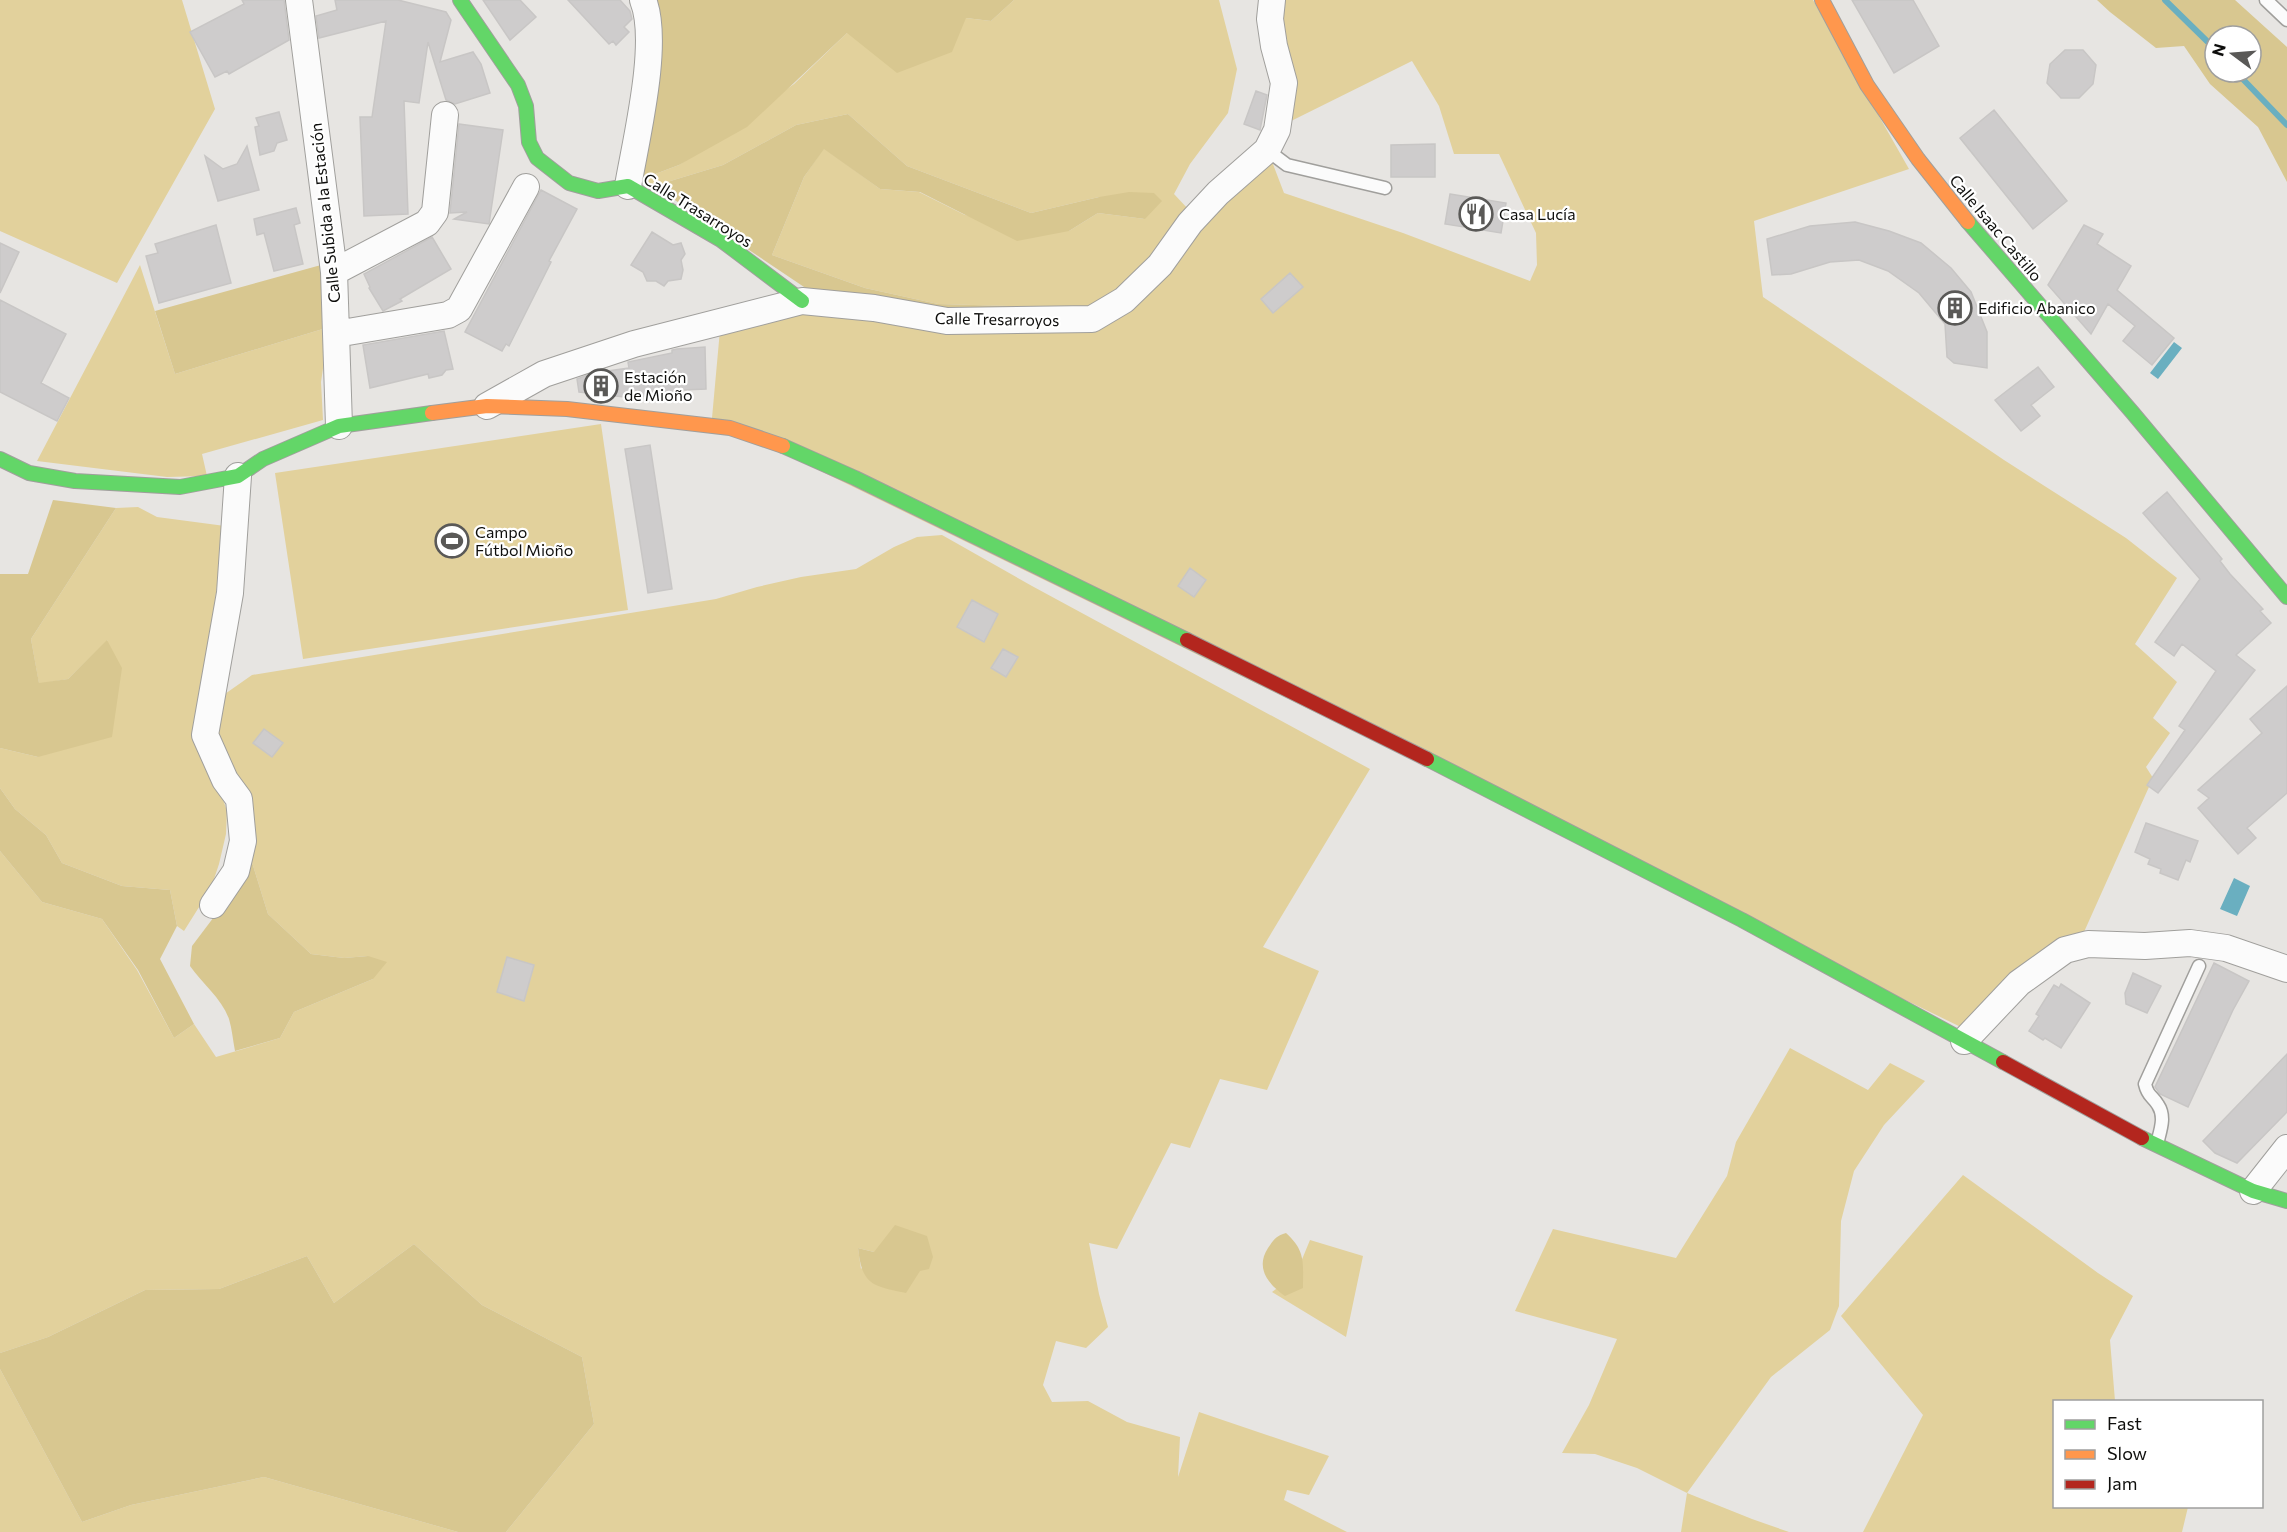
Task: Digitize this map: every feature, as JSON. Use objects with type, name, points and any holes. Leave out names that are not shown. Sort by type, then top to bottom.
[{"type":"street","name":"Calle Subida a la Estación","points":[[299,0],[334,272],[339,426]]},
{"type":"street","name":"Calle Trasarroyos","points":[[460,0],[518,85],[526,106],[529,142],[537,158],[569,183],[598,191],[628,186],[721,240],[802,301]]},
{"type":"street","points":[[628,186],[648,55],[649,14],[644,0]]},
{"type":"street","name":"Calle Tresarroyos","points":[[486,406],[544,374],[634,344],[802,301],[874,308],[947,321],[1092,319],[1124,300],[1160,265],[1190,223],[1218,193],[1268,150],[1277,130],[1284,83],[1270,19],[1272,0]]},
{"type":"street","name":"Calle Isaac Castillo","points":[[1822,0],[1867,85],[1918,159],[1956,208],[2132,412],[2287,597]]},
{"type":"street","points":[[334,272],[427,224],[435,212],[445,115]]},
{"type":"street","points":[[336,334],[448,315],[459,309],[526,187]]},
{"type":"street","points":[[2,462],[29,473],[86,482],[180,487],[238,476],[263,459],[339,426],[486,406],[567,409],[730,428],[782,446],[855,478],[1394,742],[1742,920],[2157,1146],[2253,1191],[2287,1201]]},
{"type":"street","points":[[213,905],[236,871],[243,841],[239,799],[225,780],[205,735],[230,593],[238,476]]},
{"type":"street","points":[[1965,1041],[2019,983],[2065,950],[2088,944],[2145,946],[2190,943],[2226,948],[2287,969]]},
{"type":"street","points":[[2253,1191],[2287,1148]]},
{"type":"lane","points":[[2266,0],[2287,20]]},
{"type":"lane","points":[[1268,150],[1287,165],[1385,189]]},
{"type":"lane","points":[[2157,1146],[2163,1119],[2158,1105],[2147,1094],[2145,1084],[2199,966]]},
{"type":"shaded area","points":[[0,0],[182,0],[215,109],[117,283],[0,231]]},
{"type":"shaded area","points":[[651,0],[1014,0],[991,21],[966,18],[952,52],[897,73],[847,33],[747,127],[679,165],[642,179]]},
{"type":"shaded area","points":[[1014,0],[1219,0],[1237,69],[1228,113],[1190,164],[1174,194],[1189,210],[1169,241],[1107,303],[1050,316],[1043,307],[938,304],[865,288],[772,255],[804,177],[824,148],[880,189],[919,192],[965,215],[1069,231],[1098,213],[1145,219],[1099,197],[1031,213],[907,166],[848,114],[796,125],[723,165],[654,186],[642,179],[679,165],[794,84],[848,32],[966,18],[991,21]]},
{"type":"shaded area","points":[[1276,0],[1813,0],[1909,169],[1754,221],[1763,297],[2004,460],[2126,538],[2177,578],[2135,644],[2177,682],[2153,718],[2170,733],[2146,767],[2153,778],[2084,932],[1967,1030],[712,418],[720,330],[807,312],[1084,327],[1271,159],[1284,193],[1403,233],[1530,281],[1537,265],[1536,233],[1499,154],[1454,154],[1439,106],[1412,61],[1281,126]]},
{"type":"shaded area","points":[[2097,0],[2235,0],[2262,24],[2203,24],[2203,74],[2184,46],[2156,48]]},
{"type":"shaded area","points":[[2263,25],[2287,47],[2287,182],[2258,127],[2210,84],[2263,84]]},
{"type":"shaded area","points":[[848,114],[907,166],[1031,213],[1129,192],[1154,193],[1162,201],[1145,219],[1098,213],[1069,231],[1017,241],[920,192],[880,189],[824,149],[804,177],[772,255],[865,288],[938,304],[1043,307],[1050,316],[948,315],[813,293],[654,186],[723,165],[796,125]]},
{"type":"shaded area","points":[[140,265],[175,374],[326,328],[326,348],[321,382],[323,420],[202,454],[207,476],[167,477],[37,461]]},
{"type":"shaded area","points":[[321,265],[326,328],[175,374],[155,311]]},
{"type":"shaded area","name":"Campo Fútbol Mioño","points":[[601,424],[628,610],[303,659],[275,473]]},
{"type":"shaded area","points":[[53,500],[116,508],[31,639],[39,683],[68,679],[107,640],[122,668],[112,737],[38,757],[0,748],[0,574],[28,574]]},
{"type":"shaded area","points":[[138,507],[157,517],[225,526],[206,667],[218,785],[227,811],[226,834],[211,888],[184,931],[177,926],[170,890],[122,886],[62,863],[46,835],[15,809],[0,788],[0,748],[38,757],[108,640],[68,679],[39,684],[31,639],[116,508]]},
{"type":"shaded area","points":[[942,535],[1370,769],[1263,947],[1319,971],[1267,1090],[1220,1079],[1190,1148],[1171,1143],[1117,1249],[1089,1243],[1108,1327],[1086,1348],[1056,1341],[1043,1385],[1052,1402],[1088,1401],[1127,1422],[1180,1437],[1178,1477],[1199,1412],[1329,1456],[1309,1495],[1287,1490],[1284,1500],[1347,1532],[506,1532],[594,1424],[582,1357],[482,1305],[414,1244],[334,1303],[307,1256],[219,1289],[145,1290],[48,1337],[0,1353],[0,851],[42,902],[102,919],[137,970],[174,1038],[194,1024],[216,1057],[280,1038],[294,1012],[373,979],[368,956],[344,958],[311,954],[268,914],[251,859],[249,810],[215,725],[222,696],[252,675],[716,599],[801,577],[856,569],[894,547],[917,537]],"holes":[[[858,1248],[874,1252],[861,1269]]]},
{"type":"shaded area","points":[[0,788],[15,809],[46,835],[62,863],[122,886],[170,890],[177,926],[160,959],[194,1024],[174,1038],[138,970],[102,919],[42,902],[0,851]]},
{"type":"shaded area","points":[[251,859],[268,914],[311,954],[344,958],[368,956],[387,962],[373,979],[294,1012],[280,1038],[235,1051],[226,1012],[190,966],[192,946],[235,889]]},
{"type":"shaded area","points":[[1790,1048],[1868,1090],[1890,1063],[1925,1081],[1884,1125],[1854,1171],[1841,1221],[1839,1306],[1830,1330],[1771,1377],[1687,1493],[1637,1468],[1595,1454],[1562,1453],[1589,1405],[1617,1339],[1515,1311],[1553,1229],[1676,1258],[1727,1176],[1736,1142]]},
{"type":"shaded area","points":[[1963,1175],[2133,1296],[2110,1340],[2115,1400],[2053,1400],[2053,1508],[2188,1508],[2182,1532],[1863,1532],[1923,1415],[1841,1316]]},
{"type":"shaded area","points":[[895,1225],[927,1236],[933,1257],[929,1269],[920,1271],[906,1293],[871,1282],[862,1270],[858,1248],[874,1252]]},
{"type":"shaded area","points":[[1286,1233],[1297,1246],[1302,1258],[1303,1288],[1285,1296],[1265,1275],[1263,1262],[1264,1255],[1272,1242]]},
{"type":"shaded area","points":[[1310,1240],[1363,1256],[1346,1337],[1272,1292],[1296,1274]]},
{"type":"shaded area","points":[[414,1244],[482,1305],[582,1357],[594,1424],[506,1532],[458,1532],[264,1477],[131,1505],[82,1522],[0,1369],[0,1353],[48,1337],[145,1290],[219,1289],[307,1256],[334,1303]]},
{"type":"shaded area","points":[[0,1369],[82,1522],[131,1505],[264,1477],[458,1532],[0,1532]]},
{"type":"shaded area","points":[[1687,1493],[1752,1519],[1789,1532],[1681,1532]]},
{"type":"water","points":[[2174,342],[2182,348],[2158,379],[2150,373]]},
{"type":"water","points":[[2234,878],[2250,886],[2237,916],[2220,909]]},
{"type":"building","points":[[242,0],[284,0],[289,40],[229,74],[227,71],[215,77],[190,32],[244,4]]},
{"type":"building","points":[[335,0],[398,0],[446,12],[451,20],[440,62],[473,52],[481,64],[490,93],[455,104],[446,100],[428,42],[419,103],[404,101],[408,214],[364,216],[360,117],[372,117],[386,21],[319,38],[316,16],[337,10]]},
{"type":"building","points":[[483,0],[520,0],[536,17],[510,40]]},
{"type":"building","points":[[568,0],[620,0],[630,11],[632,19],[624,27],[629,32],[616,45],[613,41],[609,44]]},
{"type":"building","points":[[1852,0],[1913,0],[1939,46],[1894,73]]},
{"type":"building","points":[[2065,50],[2083,50],[2096,65],[2093,84],[2079,98],[2061,98],[2047,83],[2050,64]]},
{"type":"building","points":[[1256,91],[1267,95],[1260,130],[1244,124]]},
{"type":"building","points":[[1994,110],[2067,201],[2033,229],[1960,138]]},
{"type":"building","points":[[279,112],[287,140],[277,143],[274,151],[260,155],[255,127],[259,126],[256,118]]},
{"type":"building","points":[[459,124],[503,130],[489,224],[454,219],[467,212],[450,213]]},
{"type":"building","points":[[1435,144],[1435,177],[1391,177],[1391,145]]},
{"type":"building","points":[[247,146],[259,190],[218,201],[205,156],[223,169],[237,164]]},
{"type":"building","points":[[541,190],[577,209],[549,261],[551,262],[509,346],[506,344],[502,351],[465,332]]},
{"type":"building","name":"Casa Lucía","points":[[1450,194],[1506,203],[1501,233],[1445,224]]},
{"type":"building","points":[[296,208],[300,223],[294,225],[303,264],[274,271],[264,233],[257,235],[254,219]]},
{"type":"building","name":"Edificio Abanico","points":[[1855,222],[1921,243],[1951,268],[1971,292],[1987,332],[1987,368],[1954,363],[1947,357],[1945,324],[1919,293],[1888,271],[1859,260],[1830,262],[1791,274],[1772,275],[1767,239],[1810,226]]},
{"type":"building","points":[[216,225],[231,283],[159,303],[146,256],[158,253],[155,244]]},
{"type":"building","points":[[2084,225],[2103,234],[2097,244],[2131,266],[2117,290],[2174,338],[2152,365],[2123,341],[2135,326],[2108,304],[2091,334],[2048,285]]},
{"type":"building","points":[[652,232],[673,245],[681,243],[685,254],[681,260],[683,270],[681,279],[668,281],[664,286],[656,281],[647,281],[643,272],[631,265]]},
{"type":"building","points":[[432,237],[451,269],[383,311],[369,288],[364,274]]},
{"type":"building","points":[[0,243],[19,252],[0,293]]},
{"type":"building","points":[[1290,273],[1303,287],[1273,313],[1261,299]]},
{"type":"building","points":[[0,300],[66,334],[41,383],[69,398],[57,421],[0,392]]},
{"type":"building","points":[[444,331],[453,369],[429,378],[428,374],[370,388],[363,345]]},
{"type":"building","points":[[705,347],[706,389],[682,390],[634,398],[579,392],[577,379],[593,373],[629,368],[628,362],[672,353],[672,350]]},
{"type":"building","points":[[2038,367],[2054,387],[2031,405],[2040,416],[2021,431],[1995,400]]},
{"type":"building","points":[[650,445],[672,589],[648,593],[625,449]]},
{"type":"building","points":[[2167,492],[2222,559],[2220,561],[2230,574],[2263,609],[2260,611],[2271,623],[2236,655],[2255,670],[2158,793],[2147,785],[2185,730],[2179,726],[2216,671],[2182,644],[2174,656],[2155,642],[2200,579],[2143,513]]},
{"type":"building","points":[[1190,568],[1206,580],[1194,597],[1178,586]]},
{"type":"building","points":[[972,600],[998,614],[984,642],[957,627]]},
{"type":"building","points":[[1003,649],[1018,657],[1006,677],[991,668]]},
{"type":"building","points":[[2287,686],[2287,793],[2247,828],[2256,838],[2238,854],[2198,808],[2209,798],[2198,790],[2262,733],[2250,719]]},
{"type":"building","points":[[264,729],[283,743],[272,757],[253,743]]},
{"type":"building","points":[[2146,823],[2198,841],[2190,862],[2186,860],[2178,880],[2160,873],[2161,869],[2148,864],[2150,859],[2135,852]]},
{"type":"building","points":[[507,957],[534,965],[524,1001],[497,992]]},
{"type":"building","points":[[2214,963],[2249,981],[2188,1107],[2160,1094],[2155,1087]]},
{"type":"building","points":[[2133,973],[2161,986],[2147,1013],[2126,1004],[2125,993]]},
{"type":"building","points":[[2061,984],[2090,1003],[2061,1048],[2029,1031],[2039,1016],[2036,1014],[2054,985],[2059,988]]},
{"type":"building","points":[[2287,1054],[2287,1112],[2237,1163],[2215,1153],[2203,1141]]},
{"type":"waterway","points":[[2165,0],[2203,37]]},
{"type":"waterway","points":[[2248,84],[2287,125]]},
{"type":"traffic: fast","points":[[460,0],[518,85],[526,106],[529,142],[537,158],[569,183],[598,191],[628,186],[721,240],[802,301]]},
{"type":"traffic: fast","points":[[1968,222],[2132,412],[2287,597]]},
{"type":"traffic: fast","points":[[0,459],[29,473],[75,481],[180,487],[238,476],[263,459],[339,426],[432,413]]},
{"type":"traffic: fast","points":[[783,446],[855,478],[1187,640]]},
{"type":"traffic: fast","points":[[1427,759],[1742,920],[2003,1062]]},
{"type":"traffic: fast","points":[[2142,1138],[2253,1191],[2287,1201]]},
{"type":"traffic: slow","points":[[1822,0],[1867,85],[1918,159],[1968,222]]},
{"type":"traffic: slow","points":[[432,413],[487,406],[567,409],[730,428],[783,446]]},
{"type":"traffic: jam","points":[[1187,640],[1427,759]]},
{"type":"traffic: jam","points":[[2003,1062],[2142,1138]]},
{"type":"place","name":"Casa Lucía","points":[[1476,214]]},
{"type":"place","name":"Edificio Abanico","points":[[1955,308]]},
{"type":"place","name":"Estación de Mioño","points":[[601,386]]},
{"type":"place","name":"Campo Fútbol Mioño","points":[[452,541]]}]
